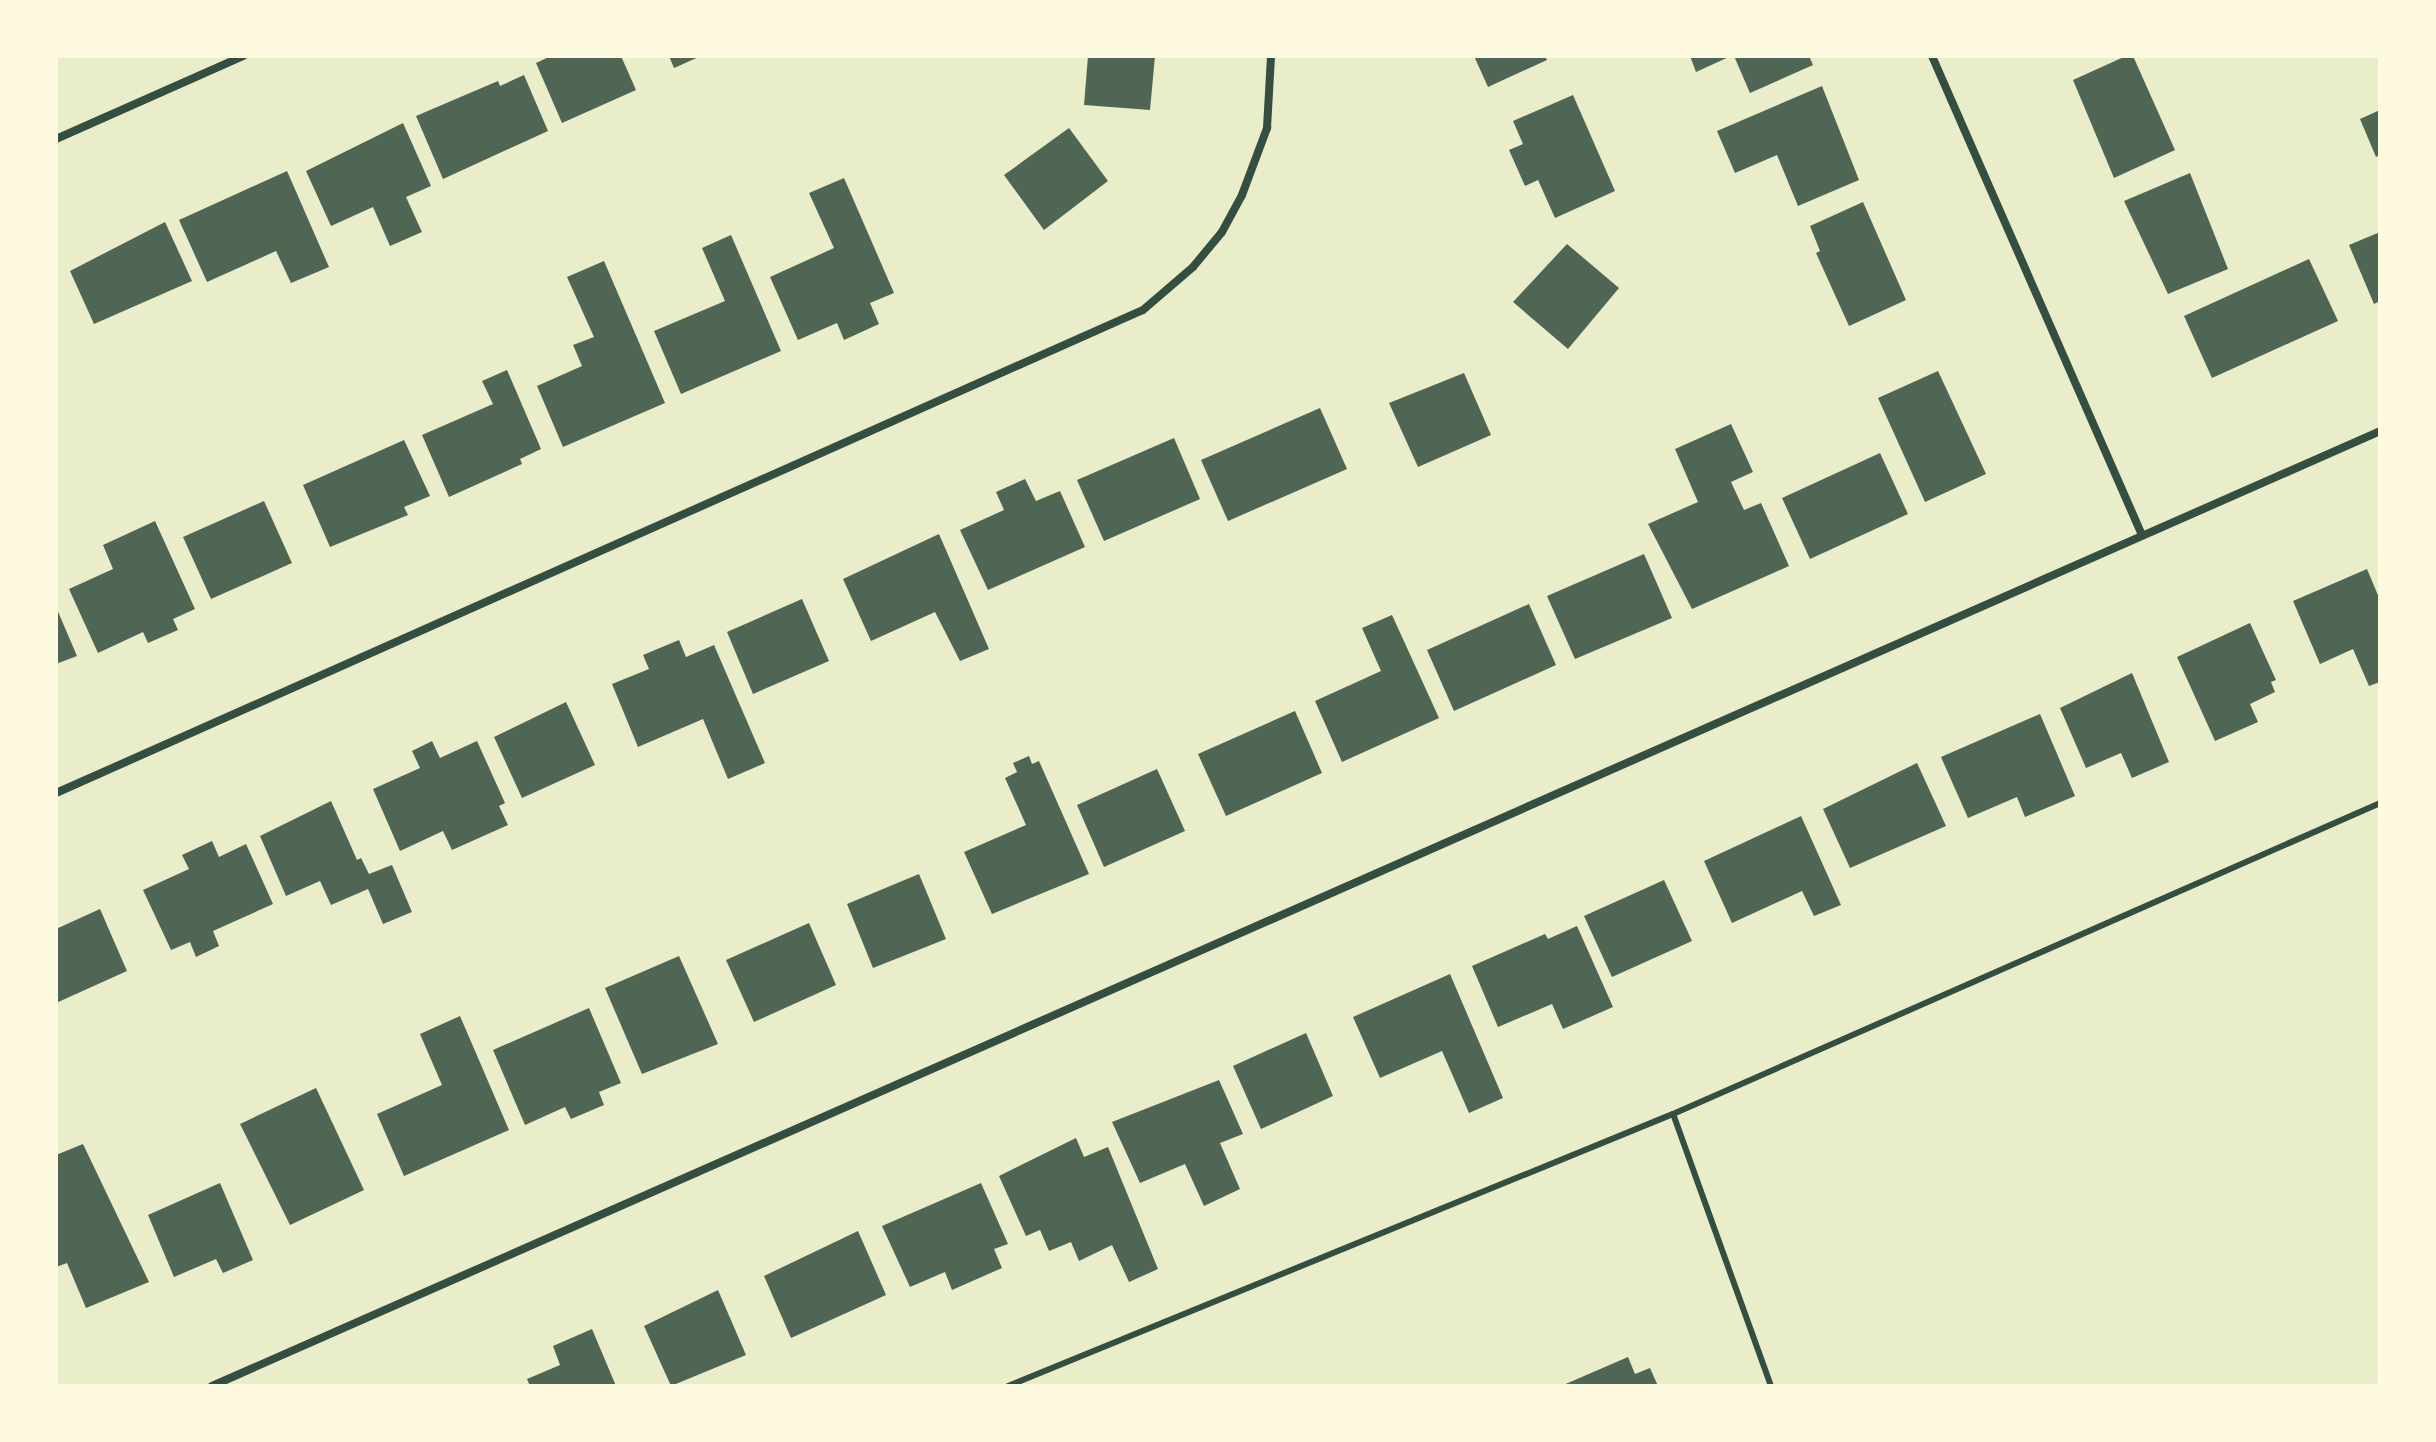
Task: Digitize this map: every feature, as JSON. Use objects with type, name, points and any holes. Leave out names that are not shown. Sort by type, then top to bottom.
[{"type":"street","points":[[56,139],[243,56]]},
{"type":"street","points":[[56,793],[1124,321],[1193,267],[1222,232],[1252,169],[1267,128],[1271,56]]},
{"type":"street","points":[[1932,56],[2142,535]]},
{"type":"street","points":[[212,1386],[2380,431]]},
{"type":"lane","points":[[1008,1386],[1673,1114],[2380,803]]},
{"type":"lane","points":[[1673,1114],[1771,1386]]},
{"type":"building","points":[[551,56],[621,56],[636,90],[562,123],[536,63]]},
{"type":"building","points":[[669,56],[701,56],[674,68]]},
{"type":"building","points":[[1088,56],[1155,56],[1150,110],[1084,105]]},
{"type":"building","points":[[1474,56],[1545,56],[1547,60],[1488,87]]},
{"type":"building","points":[[1690,56],[1731,56],[1696,72]]},
{"type":"building","points":[[1734,56],[1809,56],[1813,65],[1750,93]]},
{"type":"building","points":[[2126,56],[2133,56],[2175,150],[2114,178],[2073,80]]},
{"type":"building","points":[[524,75],[548,131],[443,179],[416,116],[498,81],[500,86]]},
{"type":"building","points":[[1822,86],[1859,180],[1798,206],[1777,155],[1735,173],[1717,131]]},
{"type":"building","points":[[1573,95],[1615,191],[1555,218],[1538,180],[1525,186],[1509,150],[1523,144],[1513,121]]},
{"type":"building","points":[[2380,110],[2380,155],[2376,157],[2360,119]]},
{"type":"building","points":[[403,123],[431,186],[406,197],[422,232],[390,246],[373,207],[331,226],[306,171]]},
{"type":"building","points":[[1069,128],[1108,181],[1044,230],[1004,175]]},
{"type":"building","points":[[287,171],[329,267],[291,283],[276,251],[207,282],[179,220]]},
{"type":"building","points":[[2190,173],[2228,269],[2168,294],[2124,201]]},
{"type":"building","points":[[844,178],[894,293],[870,303],[879,324],[844,340],[837,323],[798,340],[770,277],[834,248],[809,193]]},
{"type":"building","points":[[1863,202],[1906,300],[1849,326],[1816,253],[1820,251],[1810,226]]},
{"type":"building","points":[[165,222],[192,281],[94,324],[70,271]]},
{"type":"building","points":[[2380,232],[2380,301],[2374,304],[2349,245]]},
{"type":"building","points":[[731,235],[781,351],[681,394],[654,331],[725,301],[702,248]]},
{"type":"building","points":[[1567,244],[1619,288],[1568,349],[1513,302]]},
{"type":"building","points":[[2309,259],[2338,321],[2212,378],[2184,316]]},
{"type":"building","points":[[604,261],[665,403],[563,447],[537,386],[582,366],[573,345],[594,337],[567,277]]},
{"type":"building","points":[[507,370],[541,449],[520,459],[522,464],[449,497],[422,435],[493,404],[482,381]]},
{"type":"building","points":[[1938,371],[1986,474],[1925,502],[1878,398]]},
{"type":"building","points":[[1464,373],[1491,435],[1418,467],[1389,403]]},
{"type":"building","points":[[1320,408],[1347,469],[1228,521],[1201,460]]},
{"type":"building","points":[[1731,424],[1753,472],[1731,482],[1744,510],[1761,503],[1789,566],[1692,609],[1648,524],[1698,502],[1675,449]]},
{"type":"building","points":[[1174,438],[1200,499],[1104,541],[1077,480]]},
{"type":"building","points":[[404,440],[430,496],[404,507],[408,515],[330,547],[303,485]]},
{"type":"building","points":[[1880,453],[1908,514],[1810,559],[1782,498]]},
{"type":"building","points":[[1025,479],[1036,501],[1060,491],[1085,547],[988,590],[960,530],[1004,510],[996,492]]},
{"type":"building","points":[[264,501],[292,563],[211,599],[183,537]]},
{"type":"building","points":[[155,521],[195,609],[173,619],[178,630],[148,643],[143,632],[98,653],[69,589],[113,569],[103,545]]},
{"type":"building","points":[[939,534],[989,649],[960,661],[935,612],[871,641],[843,579]]},
{"type":"building","points":[[1644,554],[1672,618],[1575,659],[1547,596]]},
{"type":"building","points":[[2367,569],[2380,600],[2380,682],[2369,686],[2353,649],[2320,664],[2293,601]]},
{"type":"building","points":[[802,599],[829,661],[753,694],[727,632]]},
{"type":"building","points":[[1529,604],[1556,665],[1454,711],[1427,650]]},
{"type":"building","points":[[56,607],[77,656],[56,664]]},
{"type":"building","points":[[1392,615],[1439,718],[1342,762],[1315,701],[1381,671],[1362,628]]},
{"type":"building","points":[[2250,623],[2276,680],[2271,682],[2275,692],[2250,704],[2258,722],[2215,741],[2177,657]]},
{"type":"building","points":[[679,640],[686,657],[714,645],[765,763],[728,779],[703,719],[638,747],[612,684],[649,669],[643,655]]},
{"type":"building","points":[[2132,673],[2169,762],[2132,778],[2121,753],[2086,768],[2060,708]]},
{"type":"building","points":[[566,702],[595,765],[522,798],[494,737]]},
{"type":"building","points":[[1295,711],[1322,773],[1226,816],[1198,754]]},
{"type":"building","points":[[2040,714],[2075,796],[2025,817],[2017,797],[1968,818],[1941,757]]},
{"type":"building","points":[[432,741],[440,758],[477,741],[505,803],[499,806],[508,825],[452,850],[443,831],[400,851],[373,789],[420,768],[412,751]]},
{"type":"building","points":[[1029,756],[1032,764],[1039,761],[1089,874],[992,914],[964,852],[1026,825],[1005,778],[1017,772],[1013,763]]},
{"type":"building","points":[[1917,763],[1946,826],[1850,868],[1823,809]]},
{"type":"building","points":[[1157,769],[1185,831],[1104,867],[1077,805]]},
{"type":"building","points":[[331,801],[357,860],[361,858],[369,874],[392,865],[412,912],[383,924],[368,889],[331,905],[320,881],[286,896],[260,836]]},
{"type":"building","points":[[1801,816],[1841,905],[1814,916],[1802,891],[1732,923],[1704,861]]},
{"type":"building","points":[[212,841],[219,857],[246,844],[273,904],[213,931],[219,946],[196,957],[190,942],[171,950],[143,890],[189,869],[182,855]]},
{"type":"building","points":[[919,874],[946,939],[873,968],[847,904]]},
{"type":"building","points":[[1664,880],[1692,941],[1612,977],[1584,916]]},
{"type":"building","points":[[100,909],[127,971],[56,1003],[56,929]]},
{"type":"building","points":[[809,923],[836,985],[754,1022],[726,960]]},
{"type":"building","points":[[1577,926],[1613,1007],[1563,1029],[1552,1004],[1498,1027],[1472,966],[1545,934],[1548,939]]},
{"type":"building","points":[[679,956],[718,1044],[642,1074],[605,988]]},
{"type":"building","points":[[1450,974],[1503,1098],[1469,1113],[1442,1051],[1380,1078],[1353,1017]]},
{"type":"building","points":[[589,1008],[621,1083],[599,1092],[604,1105],[571,1119],[565,1107],[525,1125],[493,1050]]},
{"type":"building","points":[[460,1016],[509,1130],[404,1176],[377,1114],[442,1085],[420,1034]]},
{"type":"building","points":[[1306,1033],[1333,1096],[1261,1129],[1233,1066]]},
{"type":"building","points":[[1219,1080],[1243,1134],[1220,1143],[1240,1189],[1204,1206],[1185,1164],[1140,1183],[1112,1122]]},
{"type":"building","points":[[316,1088],[364,1190],[290,1225],[240,1124]]},
{"type":"building","points":[[1076,1138],[1084,1157],[1108,1147],[1158,1269],[1129,1282],[1112,1245],[1079,1261],[1071,1242],[1049,1251],[1040,1230],[1026,1236],[999,1176]]},
{"type":"building","points":[[83,1144],[149,1282],[86,1308],[67,1263],[56,1267],[56,1155]]},
{"type":"building","points":[[220,1183],[253,1260],[223,1273],[216,1259],[174,1277],[148,1215]]},
{"type":"building","points":[[981,1183],[1008,1244],[994,1249],[1002,1268],[952,1290],[945,1272],[910,1287],[882,1226]]},
{"type":"building","points":[[858,1231],[886,1295],[791,1338],[764,1276]]},
{"type":"building","points":[[718,1290],[746,1355],[671,1386],[644,1326]]},
{"type":"building","points":[[592,1329],[616,1386],[530,1386],[527,1379],[560,1365],[553,1346]]},
{"type":"building","points":[[1628,1357],[1635,1374],[1650,1368],[1658,1386],[1561,1386]]}]
